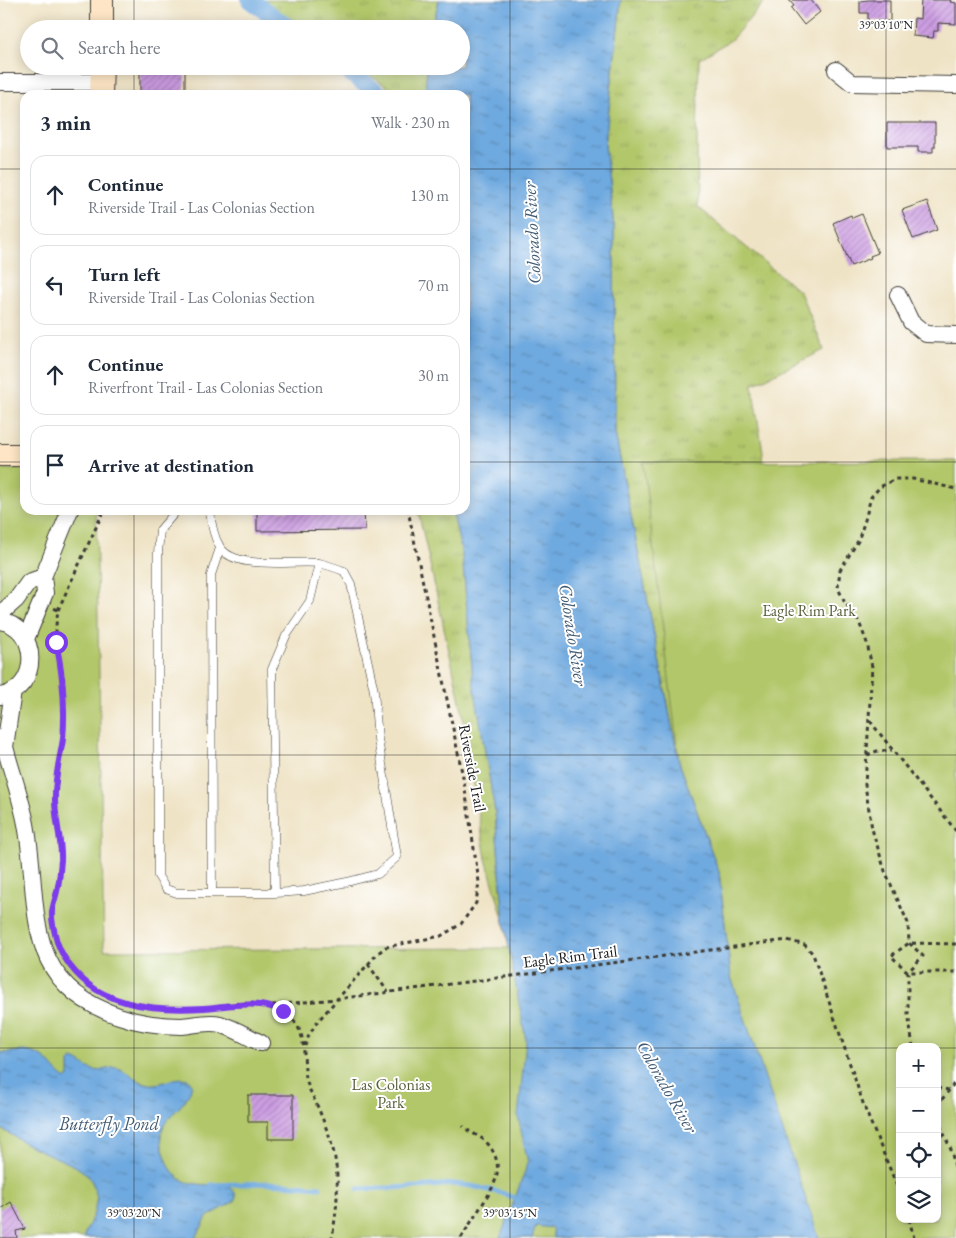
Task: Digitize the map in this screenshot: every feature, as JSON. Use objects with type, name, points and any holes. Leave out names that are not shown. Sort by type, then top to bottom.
[{"type":"street","points":[[102,0],[102,20]]},
{"type":"street","points":[[836,70],[852,83],[956,85]]},
{"type":"street","points":[[0,82],[102,81]]},
{"type":"street","points":[[898,295],[912,322],[926,334],[956,335]]},
{"type":"street","points":[[0,454],[20,455]]},
{"type":"street","points":[[26,639],[45,593],[43,577],[68,515]]},
{"type":"street","points":[[0,614],[16,600],[29,582],[43,577]]},
{"type":"street","points":[[0,621],[12,625],[20,631],[26,639],[32,658],[27,677],[21,685],[6,693],[3,743],[26,824],[39,938],[51,967],[68,988],[89,1004],[118,1016],[153,1024],[180,1026],[219,1024],[261,1043]]},
{"type":"lane","points":[[173,515],[160,530],[158,553],[158,876],[166,889],[177,893],[275,893],[304,891],[378,874],[397,857],[378,739],[374,691],[351,584],[344,571],[319,563],[253,562],[234,558],[220,548],[212,526],[211,515]]},
{"type":"lane","points":[[212,893],[211,575],[220,548]]},
{"type":"lane","points":[[275,893],[272,669],[286,636],[310,601],[319,563]]},
{"type":"path","points":[[912,1043],[908,1013],[908,972],[923,956],[909,943],[908,923],[885,871],[872,829],[866,785],[872,667],[867,643],[859,622],[844,601],[838,588],[840,570],[858,541],[866,520],[871,497],[880,486],[895,479],[913,479],[956,490]]},
{"type":"path","points":[[52,914],[61,857],[55,799],[64,714],[63,678],[56,642],[56,625],[58,610],[102,515]]},
{"type":"path","name":"Riverside Trail","points":[[337,999],[378,953],[386,947],[441,936],[461,924],[476,904],[479,882],[464,782],[409,515]]},
{"type":"path","points":[[47,605],[58,610]]},
{"type":"path","points":[[870,721],[956,831]]},
{"type":"path","points":[[867,755],[877,751],[892,750]]},
{"type":"path","name":"Eagle Rim Trail","points":[[267,1006],[337,999],[787,940],[805,946],[813,954],[865,1109],[896,1184]]},
{"type":"path","points":[[956,944],[909,943],[892,956],[908,972],[956,972]]},
{"type":"path","points":[[368,964],[388,992]]},
{"type":"path","points":[[332,1238],[338,1191],[336,1166],[330,1138],[308,1085],[304,1068],[305,1046],[309,1034],[337,999]]},
{"type":"path","points":[[215,1006],[233,1004],[267,1006],[283,1011],[290,1016],[300,1030],[305,1046]]},
{"type":"path","points":[[941,1101],[956,1082]]},
{"type":"path","points":[[941,1089],[949,1090]]},
{"type":"path","points":[[461,1238],[492,1192],[497,1172],[493,1153],[488,1145],[482,1138],[463,1126]]},
{"type":"path","points":[[941,1127],[951,1150],[956,1171]]},
{"type":"path","points":[[910,1223],[914,1238]]},
{"type":"green space","points":[[241,0],[439,0],[434,20],[278,20]]},
{"type":"green space","points":[[621,0],[766,0],[731,40],[699,59],[698,207],[800,292],[824,350],[752,385],[763,452],[753,540],[896,1201],[896,1223],[939,1223],[948,1238],[819,1238],[679,762],[615,433],[614,228],[605,144]]},
{"type":"green space","points":[[370,75],[426,75],[425,90],[392,90]]},
{"type":"green space","name":"Eagle Rim Park","points":[[956,461],[956,1238],[818,1238],[731,977],[719,872],[679,762],[643,462]]},
{"type":"green space","name":"Las Colonias Park","points":[[0,469],[20,469],[20,515],[96,515],[104,950],[509,948],[570,1238],[0,1238]]},
{"type":"green space","points":[[419,515],[453,515],[462,554],[473,678],[495,812],[504,922],[486,859],[462,710]]},
{"type":"water","name":"Colorado River","points":[[439,0],[621,0],[605,144],[614,228],[615,433],[679,762],[719,872],[731,977],[819,1238],[553,1238],[552,1228],[536,1226],[532,1238],[500,1238],[528,1163],[518,1116],[526,1041],[504,922],[495,812],[473,679],[462,554],[453,515],[470,515],[470,90],[425,90],[426,75],[470,75],[470,20],[434,20]]},
{"type":"water","name":"Butterfly Pond","points":[[23,1051],[44,1058],[66,1079],[69,1077],[69,1062],[73,1059],[93,1070],[121,1069],[140,1081],[149,1084],[159,1084],[178,1078],[188,1079],[192,1084],[188,1095],[165,1124],[162,1133],[162,1144],[166,1158],[172,1170],[182,1180],[193,1184],[231,1188],[236,1194],[235,1201],[207,1217],[196,1238],[83,1238],[94,1213],[97,1197],[88,1175],[75,1166],[30,1146],[0,1128],[0,1053]]},
{"type":"building","points":[[789,0],[811,0],[820,12],[804,25],[791,8],[794,6]]},
{"type":"building","points":[[890,0],[890,21],[868,21],[868,13],[860,13],[860,1]]},
{"type":"building","points":[[921,0],[951,0],[950,2],[956,3],[956,24],[938,23],[938,31],[934,31],[933,38],[913,36],[914,18],[920,19]]},
{"type":"building","points":[[140,75],[185,75],[185,90],[140,90]]},
{"type":"building","points":[[887,123],[935,123],[935,147],[933,147],[933,152],[918,152],[918,147],[887,147]]},
{"type":"building","points":[[927,201],[937,230],[913,239],[902,210]]},
{"type":"building","points":[[862,214],[878,253],[851,266],[833,223],[851,215],[852,218]]},
{"type":"building","points":[[257,515],[364,515],[365,530],[257,531]]},
{"type":"building","points":[[248,1095],[293,1095],[293,1139],[268,1139],[268,1122],[248,1122]]},
{"type":"building","points":[[11,1202],[25,1229],[16,1231],[17,1238],[0,1238],[0,1209]]},
{"type":"waterway","points":[[250,0],[278,20]]},
{"type":"waterway","points":[[353,75],[373,90]]},
{"type":"waterway","points":[[211,1185],[270,1183],[320,1187]]},
{"type":"waterway","points":[[358,1189],[454,1184],[502,1193],[514,1198]]},
{"type":"route","points":[[56,642],[63,678],[64,714],[55,799],[61,857],[52,914],[57,941],[62,954],[79,977],[88,984],[104,994],[130,1003],[166,1009],[206,1008],[233,1004],[267,1006],[283,1011]]}]
